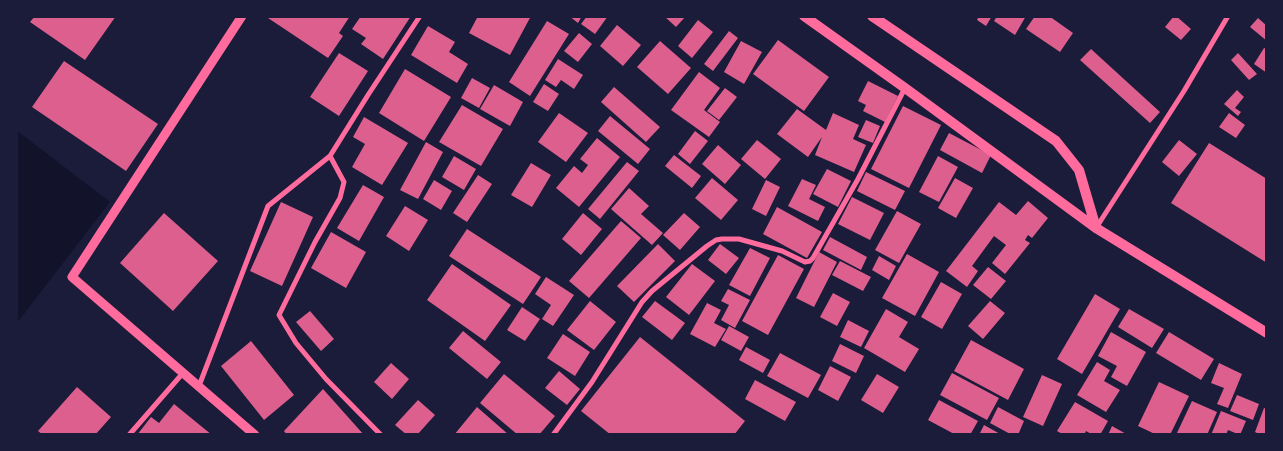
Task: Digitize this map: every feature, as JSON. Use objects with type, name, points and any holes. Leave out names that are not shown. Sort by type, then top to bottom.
[{"type":"main road","points":[[804,16],[906,88],[1096,228],[1267,333]]},
{"type":"main road","points":[[872,16],[1056,141],[1079,170],[1096,228]]},
{"type":"street","points":[[242,16],[72,277],[256,435]]},
{"type":"street","points":[[199,386],[268,206],[330,156],[420,16]]},
{"type":"street","points":[[1096,228],[1184,91],[1228,16]]},
{"type":"street","points":[[553,435],[592,382],[642,302],[652,291],[707,246],[716,240],[739,239],[782,251],[805,262],[810,261],[858,179],[906,88]]},
{"type":"street","points":[[330,156],[344,182],[340,198],[314,242],[280,315],[296,344],[326,379],[381,435]]},
{"type":"street","points":[[129,435],[183,373]]},
{"type":"shaded area","points":[[16,130],[110,202],[16,324]]},
{"type":"building","points":[[35,16],[116,16],[85,60],[30,22]]},
{"type":"building","points":[[265,16],[350,16],[339,33],[343,36],[328,58]]},
{"type":"building","points":[[361,16],[411,16],[383,59],[361,44],[366,38],[352,29]]},
{"type":"building","points":[[478,16],[531,16],[510,55],[469,33]]},
{"type":"building","points":[[569,16],[582,16],[578,23]]},
{"type":"building","points":[[587,16],[608,16],[595,34],[581,24]]},
{"type":"building","points":[[664,16],[686,16],[676,27]]},
{"type":"building","points":[[979,16],[992,16],[986,26],[977,20]]},
{"type":"building","points":[[997,16],[1026,16],[1015,35],[994,21]]},
{"type":"building","points":[[1035,16],[1049,16],[1073,33],[1060,52],[1026,29]]},
{"type":"building","points":[[1174,16],[1191,29],[1181,40],[1165,27]]},
{"type":"building","points":[[1258,18],[1267,26],[1267,41],[1250,27]]},
{"type":"building","points":[[698,20],[713,32],[692,58],[678,46]]},
{"type":"building","points":[[547,21],[569,34],[530,96],[509,82]]},
{"type":"building","points":[[617,25],[641,45],[623,66],[600,46]]},
{"type":"building","points":[[428,26],[455,42],[449,52],[468,64],[457,83],[411,55]]},
{"type":"building","points":[[729,31],[738,38],[713,71],[704,64]]},
{"type":"building","points":[[579,33],[592,44],[578,62],[564,51]]},
{"type":"building","points":[[778,40],[829,77],[804,111],[753,74]]},
{"type":"building","points":[[660,41],[691,68],[668,94],[637,67]]},
{"type":"building","points":[[741,41],[762,52],[744,84],[724,72]]},
{"type":"building","points":[[1264,48],[1267,49],[1267,73],[1254,64]]},
{"type":"building","points":[[1091,49],[1160,112],[1150,123],[1080,60]]},
{"type":"building","points":[[339,53],[368,71],[339,116],[310,97]]},
{"type":"building","points":[[1238,53],[1257,74],[1249,80],[1231,60]]},
{"type":"building","points":[[558,59],[583,75],[574,89],[561,80],[556,87],[545,80]]},
{"type":"building","points":[[64,61],[158,124],[126,171],[32,107]]},
{"type":"building","points":[[405,69],[451,97],[424,141],[379,113]]},
{"type":"building","points":[[699,72],[720,88],[704,110],[720,122],[709,137],[671,110]]},
{"type":"building","points":[[472,78],[490,88],[479,108],[461,98]]},
{"type":"building","points":[[868,81],[898,96],[885,122],[863,111],[866,105],[858,101]]},
{"type":"building","points":[[544,84],[559,94],[548,111],[533,102]]},
{"type":"building","points":[[494,85],[523,102],[510,126],[480,109]]},
{"type":"building","points":[[614,87],[660,127],[646,142],[601,102]]},
{"type":"building","points":[[725,88],[737,97],[719,120],[707,111]]},
{"type":"building","points":[[1237,90],[1244,97],[1235,108],[1241,112],[1238,116],[1224,104]]},
{"type":"building","points":[[462,105],[503,129],[481,166],[439,142]]},
{"type":"building","points":[[903,106],[941,125],[909,188],[871,169]]},
{"type":"building","points":[[797,109],[826,130],[833,113],[859,125],[853,139],[866,145],[854,172],[815,155],[822,137],[808,157],[777,134]]},
{"type":"building","points":[[559,113],[588,133],[566,162],[538,142]]},
{"type":"building","points":[[1229,113],[1245,125],[1236,138],[1219,127]]},
{"type":"building","points":[[610,116],[650,149],[638,164],[598,131]]},
{"type":"building","points":[[364,117],[408,143],[382,185],[352,167],[365,144],[353,137]]},
{"type":"building","points":[[866,120],[880,126],[873,143],[858,137]]},
{"type":"building","points":[[695,131],[708,141],[690,164],[678,154]]},
{"type":"building","points":[[949,133],[991,155],[982,173],[940,150]]},
{"type":"building","points":[[597,138],[620,157],[579,207],[556,188],[574,166],[582,173],[588,165],[580,159]]},
{"type":"building","points":[[757,140],[781,159],[765,179],[741,159]]},
{"type":"building","points":[[1179,140],[1197,154],[1179,176],[1162,162]]},
{"type":"building","points":[[426,142],[443,152],[418,199],[400,190]]},
{"type":"building","points":[[1209,143],[1267,179],[1267,263],[1171,203]]},
{"type":"building","points":[[718,145],[741,165],[725,184],[702,164]]},
{"type":"building","points":[[674,155],[701,176],[692,188],[665,166]]},
{"type":"building","points":[[454,156],[476,169],[464,190],[442,177]]},
{"type":"building","points":[[938,156],[958,167],[939,202],[919,192]]},
{"type":"building","points":[[627,162],[639,171],[600,219],[588,209]]},
{"type":"building","points":[[531,163],[551,175],[532,207],[511,195]]},
{"type":"building","points":[[827,169],[851,181],[838,207],[813,194]]},
{"type":"building","points":[[866,172],[905,191],[895,210],[857,191]]},
{"type":"building","points":[[478,175],[492,184],[467,222],[453,213]]},
{"type":"building","points":[[712,178],[738,200],[721,220],[695,198]]},
{"type":"building","points":[[955,178],[973,188],[956,218],[938,208]]},
{"type":"building","points":[[802,179],[816,185],[809,199],[825,207],[818,221],[788,206]]},
{"type":"building","points":[[434,180],[452,191],[441,210],[423,199]]},
{"type":"building","points":[[766,180],[780,187],[766,216],[752,209]]},
{"type":"building","points":[[363,185],[384,197],[359,241],[337,228]]},
{"type":"building","points":[[629,188],[649,206],[641,214],[663,233],[652,245],[611,209]]},
{"type":"building","points":[[852,197],[884,213],[870,240],[838,224]]},
{"type":"building","points":[[1028,201],[1048,218],[1032,238],[1028,235],[1025,240],[1030,243],[1005,274],[992,263],[1006,245],[994,236],[972,266],[978,271],[967,287],[946,271],[999,202],[1016,215]]},
{"type":"building","points":[[281,202],[313,217],[282,286],[250,271]]},
{"type":"building","points":[[405,206],[428,220],[409,251],[386,236]]},
{"type":"building","points":[[777,207],[822,232],[807,258],[763,234]]},
{"type":"building","points":[[897,211],[921,224],[899,263],[875,250]]},
{"type":"building","points":[[164,213],[218,261],[173,311],[120,263]]},
{"type":"building","points":[[583,213],[602,229],[581,255],[562,239]]},
{"type":"building","points":[[684,213],[700,227],[680,250],[663,235]]},
{"type":"building","points":[[621,221],[641,238],[589,298],[569,281]]},
{"type":"building","points":[[467,229],[541,277],[523,304],[449,256]]},
{"type":"building","points":[[331,232],[366,252],[346,288],[311,268]]},
{"type":"building","points":[[830,237],[867,257],[861,270],[823,250]]},
{"type":"building","points":[[658,244],[675,261],[634,302],[617,286]]},
{"type":"building","points":[[720,244],[739,258],[726,274],[708,260]]},
{"type":"building","points":[[750,248],[770,258],[750,296],[729,285]]},
{"type":"building","points":[[819,252],[837,262],[814,307],[796,298]]},
{"type":"building","points":[[907,254],[939,272],[915,316],[882,298]]},
{"type":"building","points":[[778,255],[804,269],[768,335],[742,321]]},
{"type":"building","points":[[879,256],[896,266],[889,280],[872,270]]},
{"type":"building","points":[[840,261],[871,277],[863,291],[832,275]]},
{"type":"building","points":[[452,264],[511,305],[485,341],[427,300]]},
{"type":"building","points":[[692,264],[715,281],[689,315],[666,297]]},
{"type":"building","points":[[988,267],[1006,281],[991,299],[973,285]]},
{"type":"building","points":[[546,277],[574,295],[553,326],[542,319],[551,305],[535,294]]},
{"type":"building","points":[[941,282],[962,294],[942,329],[921,317]]},
{"type":"building","points":[[728,289],[750,300],[735,328],[721,320],[729,305],[721,301]]},
{"type":"building","points":[[833,293],[850,302],[837,326],[820,317]]},
{"type":"building","points":[[1095,294],[1120,309],[1082,374],[1057,359]]},
{"type":"building","points":[[590,301],[616,322],[594,350],[567,330]]},
{"type":"building","points":[[655,301],[685,323],[672,340],[642,317]]},
{"type":"building","points":[[990,301],[1005,313],[983,339],[968,326]]},
{"type":"building","points":[[707,303],[721,310],[714,323],[726,329],[715,347],[690,334]]},
{"type":"building","points":[[522,307],[540,319],[525,341],[507,330]]},
{"type":"building","points":[[886,309],[908,322],[899,337],[919,349],[905,372],[864,348]]},
{"type":"building","points":[[1129,309],[1164,329],[1152,348],[1118,327]]},
{"type":"building","points":[[310,311],[334,339],[321,351],[296,322]]},
{"type":"building","points":[[848,320],[869,331],[861,347],[840,337]]},
{"type":"building","points":[[729,326],[749,337],[741,351],[721,340]]},
{"type":"building","points":[[463,331],[501,362],[487,379],[449,348]]},
{"type":"building","points":[[1111,332],[1146,352],[1127,386],[1111,377],[1117,366],[1098,356]]},
{"type":"building","points":[[1169,332],[1214,359],[1201,380],[1156,353]]},
{"type":"building","points":[[563,334],[590,352],[575,376],[547,358]]},
{"type":"building","points":[[640,337],[745,421],[734,435],[611,435],[581,411]]},
{"type":"building","points":[[971,340],[1024,369],[1008,400],[954,371]]},
{"type":"building","points":[[251,341],[294,395],[264,420],[221,366]]},
{"type":"building","points":[[840,344],[864,356],[856,373],[832,361]]},
{"type":"building","points":[[746,347],[770,360],[763,373],[739,360]]},
{"type":"building","points":[[780,353],[821,375],[808,398],[767,376]]},
{"type":"building","points":[[1097,362],[1110,370],[1104,381],[1120,390],[1106,412],[1077,395]]},
{"type":"building","points":[[391,363],[409,379],[392,399],[374,382]]},
{"type":"building","points":[[1219,363],[1242,374],[1228,408],[1217,404],[1224,388],[1211,383]]},
{"type":"building","points":[[830,366],[851,377],[838,401],[818,390]]},
{"type":"building","points":[[559,371],[580,389],[567,405],[545,388]]},
{"type":"building","points":[[952,373],[999,398],[987,420],[940,395]]},
{"type":"building","points":[[504,374],[555,416],[539,435],[518,435],[480,403]]},
{"type":"building","points":[[877,374],[899,387],[883,413],[861,400]]},
{"type":"building","points":[[1042,375],[1062,384],[1043,426],[1023,417]]},
{"type":"building","points":[[755,380],[796,402],[785,421],[745,399]]},
{"type":"building","points":[[1159,382],[1189,396],[1170,435],[1157,435],[1138,426]]},
{"type":"building","points":[[77,387],[111,417],[95,435],[43,435],[38,431]]},
{"type":"building","points":[[323,389],[364,435],[287,435],[284,431]]},
{"type":"building","points":[[1237,395],[1259,404],[1253,420],[1230,411]]},
{"type":"building","points":[[418,400],[435,415],[417,435],[407,435],[395,425]]},
{"type":"building","points":[[939,400],[978,421],[970,435],[956,435],[928,420]]},
{"type":"building","points":[[1192,401],[1217,412],[1207,435],[1176,435]]},
{"type":"building","points":[[1075,402],[1108,421],[1100,435],[1093,435],[1086,431],[1084,435],[1064,435],[1057,431]]},
{"type":"building","points":[[174,404],[212,435],[137,435],[151,417],[159,423]]},
{"type":"building","points":[[477,407],[509,435],[454,435]]},
{"type":"building","points":[[998,407],[1024,421],[1018,435],[1012,435],[990,423]]},
{"type":"building","points":[[1264,408],[1267,409],[1267,435],[1261,435],[1255,432]]},
{"type":"building","points":[[1221,411],[1246,421],[1240,435],[1228,430],[1226,435],[1211,435]]},
{"type":"building","points":[[984,425],[1002,435],[979,435]]},
{"type":"building","points":[[1112,426],[1128,435],[1108,435]]}]
